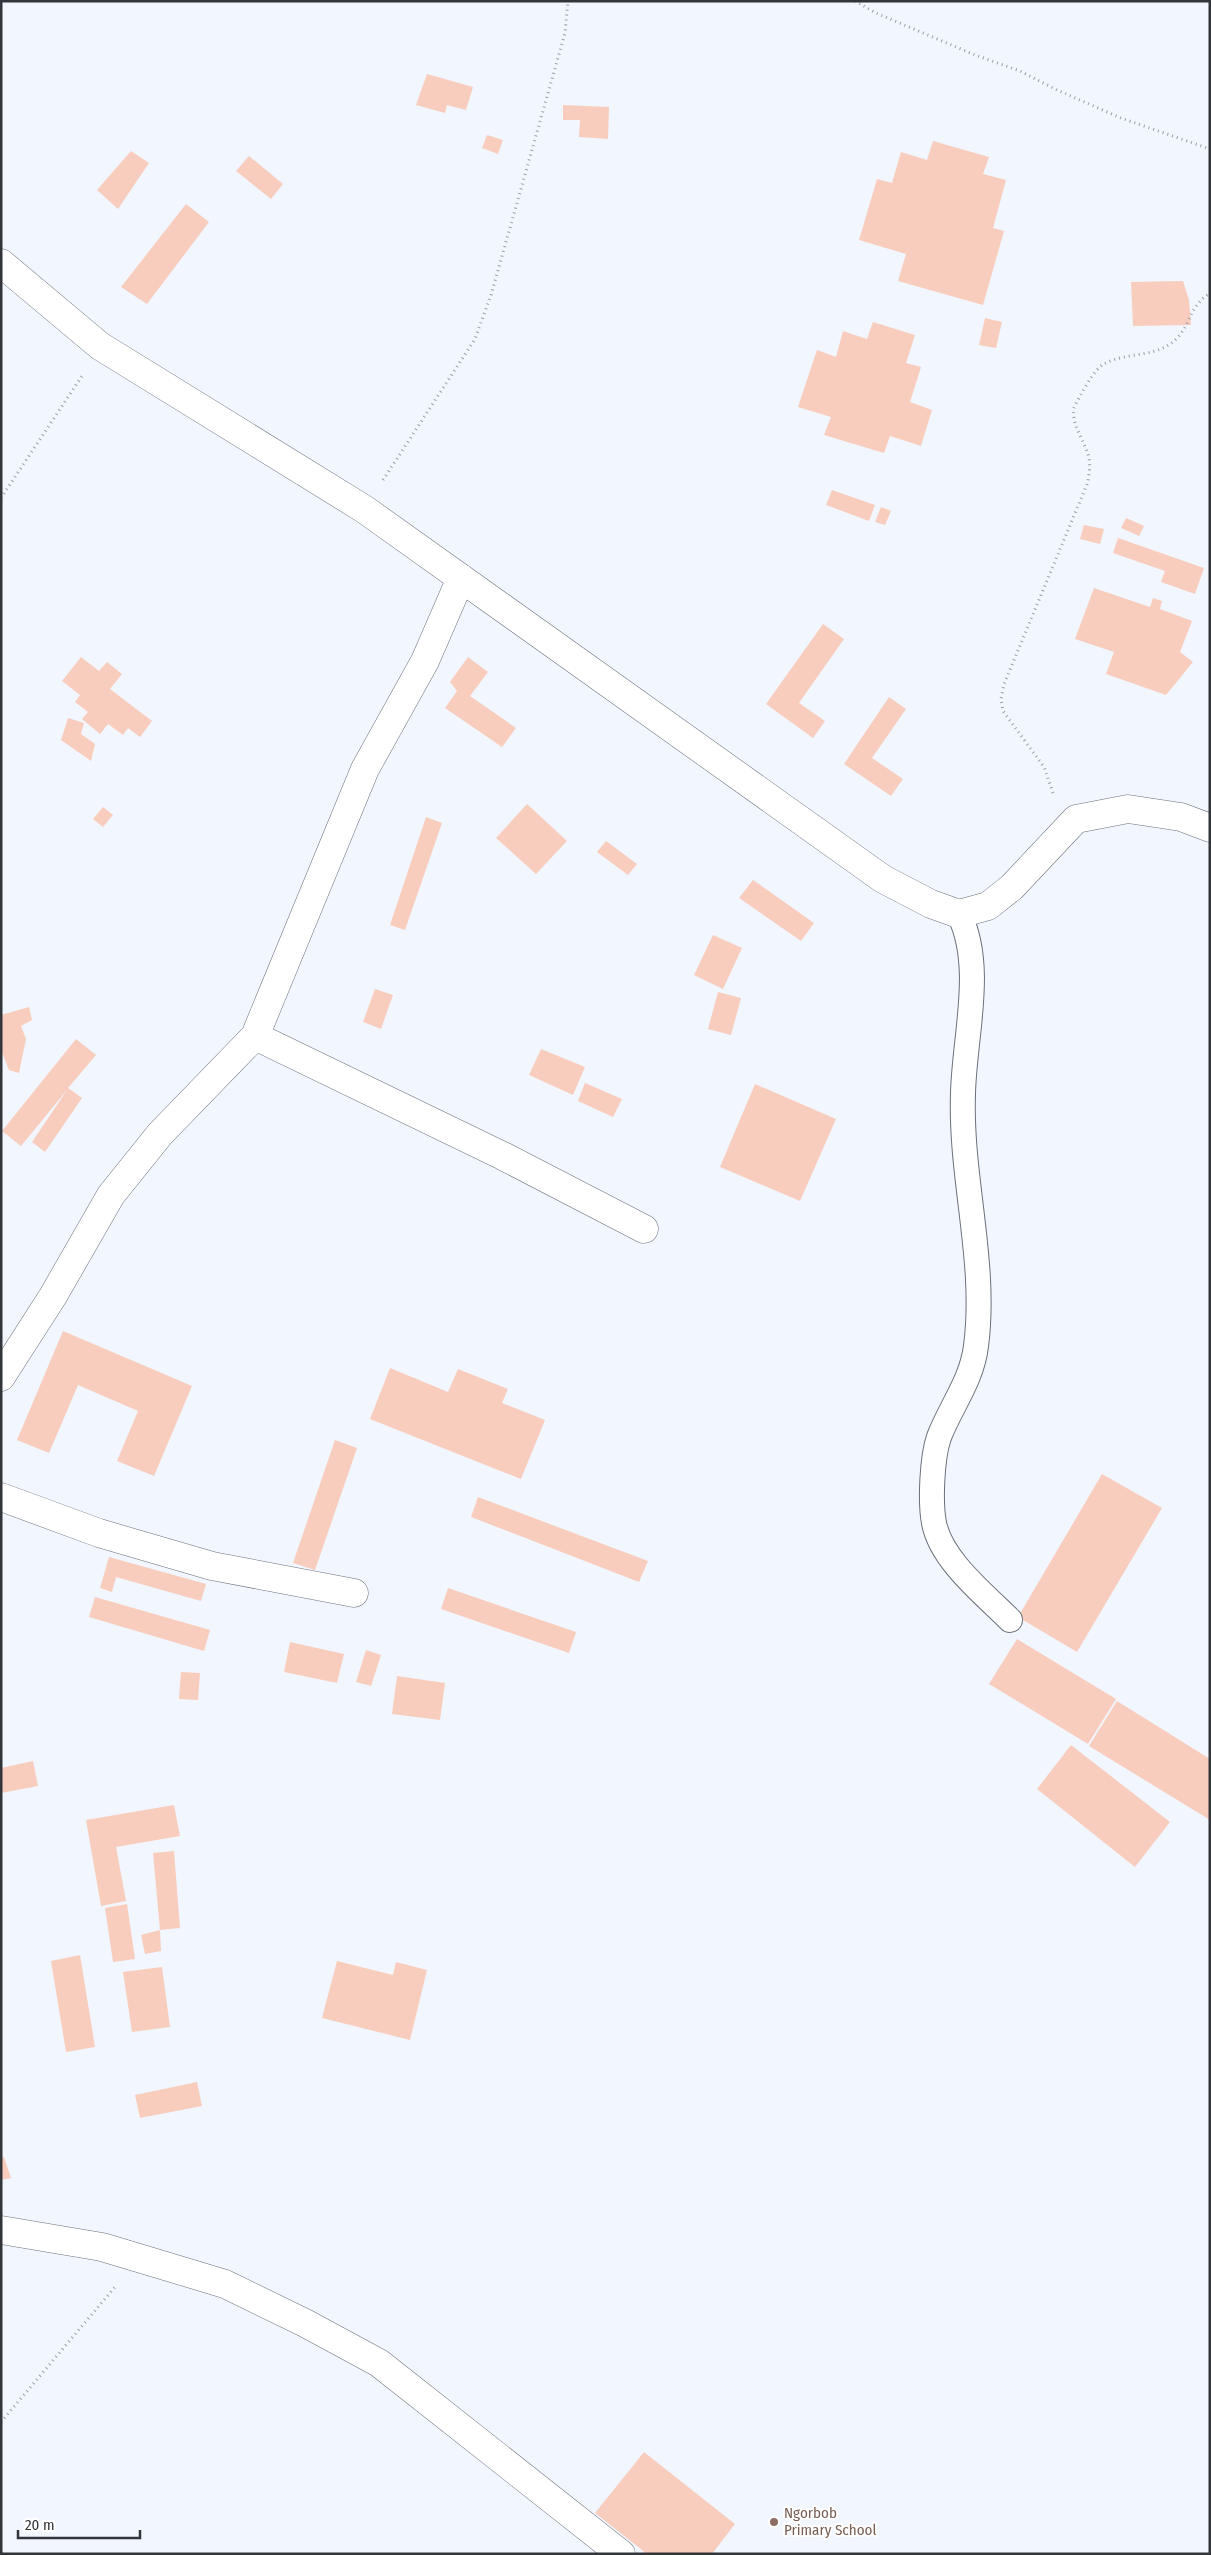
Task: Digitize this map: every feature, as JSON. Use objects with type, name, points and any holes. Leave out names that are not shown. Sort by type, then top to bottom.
[{"type":"street","points":[[1,263],[100,346],[364,509],[883,879],[931,904],[959,914],[988,906],[1012,888],[1065,828],[1076,819],[1128,809],[1181,817],[1210,828]]},
{"type":"street","points":[[1,1376],[54,1296],[111,1195],[160,1134],[255,1036],[365,769],[425,661],[461,578]]},
{"type":"street","points":[[255,1036],[503,1156],[644,1229]]},
{"type":"street","points":[[1,1497],[99,1533],[212,1566],[354,1592]]},
{"type":"street","points":[[1,2230],[102,2247],[225,2284],[379,2363],[621,2554]]},
{"type":"lane","points":[[959,914],[966,930],[971,952],[972,978],[962,1095],[978,1283],[976,1347],[967,1382],[940,1436],[933,1457],[934,1523],[946,1553],[1010,1620]]},
{"type":"path","points":[[364,509],[475,339],[492,295],[565,33],[568,1]]},
{"type":"path","points":[[855,1],[876,13],[966,52],[1020,71],[1056,90],[1121,118],[1210,149]]},
{"type":"path","points":[[1065,828],[1044,768],[1003,711],[1001,699],[1004,684],[1088,482],[1089,456],[1074,420],[1074,408],[1096,370],[1105,363],[1149,353],[1165,346],[1179,336],[1195,305],[1210,293]]},
{"type":"path","points":[[1,498],[100,346]]},
{"type":"path","points":[[1,2422],[139,2258]]},
{"type":"building","points":[[427,74],[473,87],[466,110],[447,105],[445,113],[416,105]]},
{"type":"building","points":[[563,105],[609,107],[608,139],[579,137],[580,120],[563,120]]},
{"type":"building","points":[[487,135],[503,140],[498,154],[482,148]]},
{"type":"building","points":[[933,141],[989,157],[983,174],[1006,180],[993,228],[1004,231],[983,305],[898,281],[906,254],[859,240],[877,179],[892,183],[901,152],[927,160]]},
{"type":"building","points":[[131,151],[149,163],[118,209],[97,190]]},
{"type":"building","points":[[249,156],[283,184],[271,199],[236,171]]},
{"type":"building","points":[[186,204],[209,222],[147,304],[121,287]]},
{"type":"building","points":[[1183,281],[1189,300],[1191,325],[1133,326],[1131,282]]},
{"type":"building","points":[[985,318],[1002,322],[996,348],[979,345]]},
{"type":"building","points":[[873,322],[915,335],[906,363],[921,367],[910,402],[932,410],[921,446],[890,436],[884,453],[824,435],[831,417],[798,407],[817,350],[836,357],[843,331],[867,339]]},
{"type":"building","points":[[832,490],[875,505],[869,521],[826,505]]},
{"type":"building","points":[[881,507],[891,511],[885,525],[875,522]]},
{"type":"building","points":[[1126,518],[1144,526],[1139,536],[1121,528]]},
{"type":"building","points":[[1084,525],[1104,529],[1100,544],[1080,539]]},
{"type":"building","points":[[1118,538],[1204,568],[1195,594],[1161,582],[1165,571],[1113,553]]},
{"type":"building","points":[[1094,588],[1150,607],[1153,598],[1162,601],[1160,609],[1192,621],[1180,652],[1193,662],[1166,695],[1106,674],[1114,652],[1075,639]]},
{"type":"building","points":[[823,624],[844,639],[799,703],[825,721],[813,738],[766,704]]},
{"type":"building","points":[[81,657],[99,671],[107,662],[122,674],[110,689],[152,721],[140,737],[128,728],[123,735],[108,724],[100,734],[82,719],[88,712],[75,702],[80,695],[62,681]]},
{"type":"building","points":[[468,657],[488,672],[470,696],[516,728],[502,747],[445,708],[457,691],[450,682]]},
{"type":"building","points":[[889,697],[906,709],[872,758],[903,779],[891,796],[844,764]]},
{"type":"building","points":[[68,718],[84,723],[81,734],[95,744],[91,761],[61,740]]},
{"type":"building","points":[[527,804],[567,841],[536,874],[496,838]]},
{"type":"building","points":[[103,807],[113,815],[103,827],[93,819]]},
{"type":"building","points":[[426,817],[442,823],[405,930],[390,925]]},
{"type":"building","points":[[606,841],[637,864],[628,875],[597,852]]},
{"type":"building","points":[[753,880],[814,923],[801,941],[739,898]]},
{"type":"building","points":[[713,935],[742,948],[723,989],[694,975]]},
{"type":"building","points":[[375,989],[393,995],[381,1029],[363,1022]]},
{"type":"building","points":[[718,992],[741,998],[731,1035],[708,1029]]},
{"type":"building","points":[[29,1007],[32,1020],[21,1026],[26,1039],[19,1073],[9,1070],[1,1050],[1,1015]]},
{"type":"building","points":[[76,1039],[96,1055],[68,1088],[82,1098],[45,1152],[32,1142],[67,1090],[21,1146],[2,1131]]},
{"type":"building","points":[[541,1049],[585,1067],[573,1095],[529,1075]]},
{"type":"building","points":[[585,1083],[622,1099],[613,1117],[578,1101]]},
{"type":"building","points":[[755,1084],[836,1119],[800,1201],[720,1167]]},
{"type":"building","points":[[63,1331],[192,1386],[154,1476],[117,1461],[138,1411],[78,1385],[49,1453],[17,1440]]},
{"type":"building","points":[[390,1368],[448,1392],[458,1369],[508,1389],[502,1403],[545,1420],[521,1479],[370,1419]]},
{"type":"building","points":[[335,1440],[357,1448],[315,1570],[293,1563]]},
{"type":"building","points":[[1102,1474],[1162,1508],[1077,1652],[1018,1617]]},
{"type":"building","points":[[478,1497],[648,1561],[639,1582],[471,1517]]},
{"type":"building","points":[[109,1557],[206,1584],[201,1601],[116,1577],[112,1592],[100,1588]]},
{"type":"building","points":[[448,1588],[576,1632],[569,1653],[441,1609]]},
{"type":"building","points":[[95,1597],[210,1630],[204,1651],[89,1617]]},
{"type":"building","points":[[1017,1639],[1116,1699],[1088,1744],[989,1684]]},
{"type":"building","points":[[290,1642],[344,1654],[337,1683],[284,1672]]},
{"type":"building","points":[[366,1650],[381,1655],[371,1686],[356,1682]]},
{"type":"building","points":[[181,1672],[200,1673],[198,1700],[179,1699]]},
{"type":"building","points":[[397,1676],[445,1683],[440,1720],[392,1714]]},
{"type":"building","points":[[1117,1701],[1210,1759],[1210,1820],[1089,1746]]},
{"type":"building","points":[[1071,1745],[1170,1822],[1135,1867],[1037,1789]]},
{"type":"building","points":[[33,1761],[38,1786],[1,1793],[1,1768]]},
{"type":"building","points":[[174,1805],[180,1836],[116,1847],[126,1901],[101,1906],[86,1820]]},
{"type":"building","points":[[174,1851],[180,1928],[160,1930],[153,1853]]},
{"type":"building","points":[[127,1904],[135,1959],[113,1962],[105,1908]]},
{"type":"building","points":[[160,1930],[161,1951],[145,1954],[141,1935]]},
{"type":"building","points":[[80,1955],[95,2047],[66,2052],[51,1961]]},
{"type":"building","points":[[337,1961],[393,1975],[396,1962],[427,1970],[410,2040],[322,2018]]},
{"type":"building","points":[[162,1967],[170,2027],[132,2032],[123,1972]]},
{"type":"building","points":[[197,2082],[202,2106],[140,2118],[135,2095]]},
{"type":"building","points":[[4,2157],[11,2178],[1,2180],[1,2158]]},
{"type":"building","points":[[644,2452],[735,2524],[712,2554],[647,2554],[595,2513]]},
{"type":"place","name":"Ngorbob Primary School","points":[[774,2522]]}]
